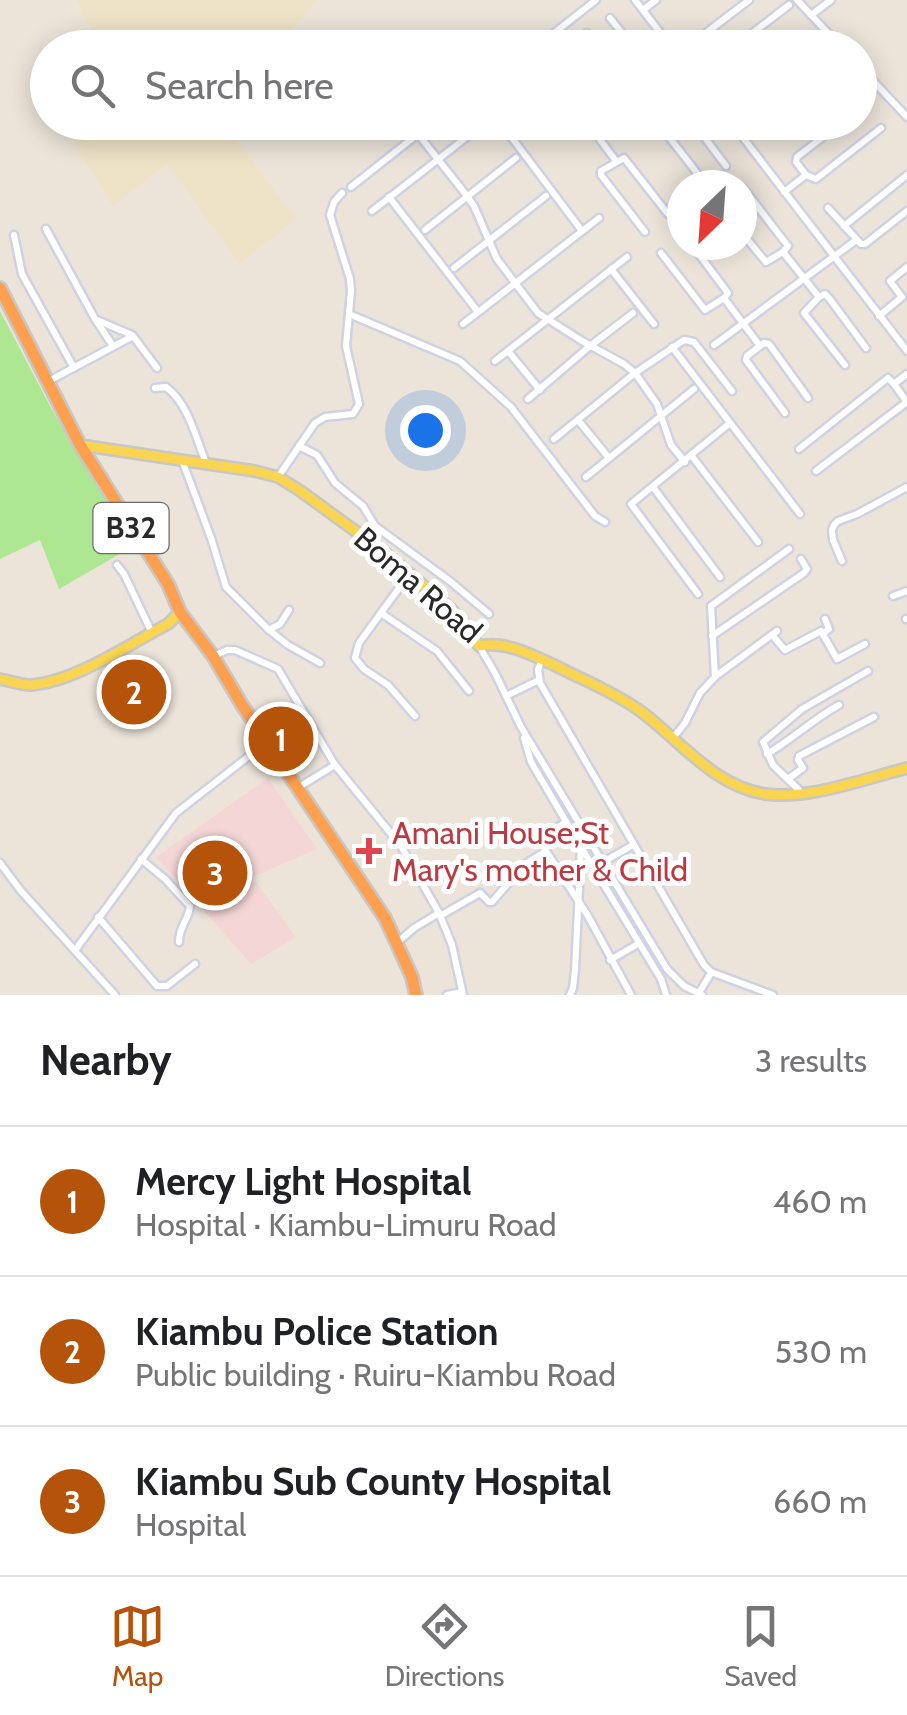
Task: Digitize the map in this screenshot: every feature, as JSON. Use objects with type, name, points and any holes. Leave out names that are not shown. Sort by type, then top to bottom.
[{"type":"highway","name":"B32","points":[[0,288],[80,445],[168,584],[180,612],[385,918],[416,995]]},
{"type":"main road","name":"Boma Road","points":[[80,445],[278,477],[325,507],[410,573],[464,623],[479,646],[503,644],[617,696],[712,771],[741,788],[764,794],[802,794],[907,768]]},
{"type":"main road","points":[[0,679],[26,685],[60,679],[168,624],[180,612]]},
{"type":"street","points":[[558,30],[596,0]]},
{"type":"street","points":[[636,0],[659,30]]},
{"type":"street","points":[[644,10],[656,0]]},
{"type":"street","points":[[710,30],[748,0]]},
{"type":"street","points":[[797,0],[825,30]]},
{"type":"street","points":[[811,15],[831,0]]},
{"type":"street","points":[[757,30],[789,6]]},
{"type":"street","points":[[610,18],[620,30]]},
{"type":"street","points":[[877,84],[907,117]]},
{"type":"street","points":[[877,131],[881,128]]},
{"type":"street","points":[[351,187],[411,140]]},
{"type":"street","points":[[425,140],[468,196],[497,259],[538,313],[635,373],[657,404],[671,444],[684,462]]},
{"type":"street","points":[[372,210],[462,140]]},
{"type":"street","points":[[513,140],[582,232]]},
{"type":"street","points":[[601,140],[616,161]]},
{"type":"street","points":[[671,140],[695,170]]},
{"type":"street","points":[[706,140],[726,166]]},
{"type":"street","points":[[744,140],[907,351]]},
{"type":"street","points":[[819,140],[796,162],[806,175],[816,179],[866,140]]},
{"type":"street","points":[[425,230],[516,158]]},
{"type":"street","points":[[645,232],[600,174],[624,158],[667,213]]},
{"type":"street","points":[[784,192],[806,175]]},
{"type":"street","points":[[844,226],[907,176]]},
{"type":"street","points":[[278,477],[319,419],[346,416],[357,409],[359,395],[346,346],[350,279],[330,216],[342,193]]},
{"type":"street","points":[[389,196],[478,312]]},
{"type":"street","points":[[454,268],[546,196]]},
{"type":"street","points":[[757,206],[788,246],[766,262],[757,251]]},
{"type":"street","points":[[828,208],[860,244],[907,211]]},
{"type":"street","points":[[463,324],[599,218]]},
{"type":"street","points":[[46,229],[113,346]]},
{"type":"street","points":[[14,235],[22,274],[74,368]]},
{"type":"street","points":[[714,345],[856,241]]},
{"type":"street","points":[[783,252],[819,298]]},
{"type":"street","points":[[661,253],[705,310],[728,293],[703,260]]},
{"type":"street","points":[[494,361],[627,257]]},
{"type":"street","points":[[879,316],[905,299],[890,280],[907,267]]},
{"type":"street","points":[[611,269],[654,324]]},
{"type":"street","points":[[846,365],[804,313],[819,298],[827,295],[866,348]]},
{"type":"street","points":[[724,298],[760,346]]},
{"type":"street","points":[[528,399],[633,313]]},
{"type":"street","points":[[349,314],[464,365],[511,407],[595,516],[605,522]]},
{"type":"street","points":[[95,319],[133,336],[157,368]]},
{"type":"street","points":[[46,383],[133,336]]},
{"type":"street","points":[[554,439],[635,373],[684,340],[694,342],[732,391]]},
{"type":"street","points":[[786,413],[746,360],[760,346],[769,344],[808,398]]},
{"type":"street","points":[[672,347],[800,514]]},
{"type":"street","points":[[508,351],[540,390]]},
{"type":"street","points":[[894,384],[907,374]]},
{"type":"street","points":[[799,449],[888,378],[894,384],[906,402],[816,471]]},
{"type":"street","points":[[155,388],[172,391],[207,464]]},
{"type":"street","points":[[586,477],[694,388]]},
{"type":"street","points":[[578,420],[609,458]]},
{"type":"street","points":[[698,594],[631,504],[730,423]]},
{"type":"street","points":[[298,445],[317,455],[335,483],[364,506],[375,526],[489,614]]},
{"type":"street","points":[[691,455],[758,542]]},
{"type":"street","points":[[182,460],[222,580],[269,630],[320,663]]},
{"type":"street","points":[[842,560],[833,540],[832,530],[838,521],[907,486]]},
{"type":"street","points":[[653,487],[720,577]]},
{"type":"street","points":[[715,677],[710,606],[789,550]]},
{"type":"street","points":[[712,636],[804,573],[801,560]]},
{"type":"street","points":[[117,565],[152,632]]},
{"type":"street","points":[[410,573],[359,643],[355,658],[388,685],[414,716]]},
{"type":"street","points":[[893,596],[907,591]]},
{"type":"street","points":[[269,630],[280,624],[288,610]]},
{"type":"street","points":[[381,613],[437,651],[469,691]]},
{"type":"street","points":[[673,738],[700,693],[715,677],[775,634],[785,650],[824,633],[829,629],[825,620]]},
{"type":"street","points":[[824,633],[837,659],[865,644]]},
{"type":"street","points":[[479,646],[521,727],[670,973],[685,991],[701,994],[711,972]]},
{"type":"street","points":[[213,656],[235,650],[278,669],[335,765],[401,846],[452,945],[462,993],[447,995]]},
{"type":"street","points":[[542,660],[539,680],[704,965],[711,972],[773,995]]},
{"type":"street","points":[[802,794],[773,765],[763,742],[802,710],[868,672]]},
{"type":"street","points":[[506,696],[539,680]]},
{"type":"street","points":[[767,754],[840,705]]},
{"type":"street","points":[[788,779],[803,768],[799,756],[874,717]]},
{"type":"street","points":[[521,727],[530,762],[661,979],[666,995]]},
{"type":"street","points":[[76,949],[176,813],[268,742]]},
{"type":"street","points":[[298,788],[335,765]]},
{"type":"street","points":[[559,810],[569,804]]},
{"type":"street","points":[[566,822],[540,839],[631,995]]},
{"type":"street","points":[[570,995],[584,830]]},
{"type":"street","points":[[603,862],[633,845]]},
{"type":"street","points":[[397,943],[414,928],[480,893],[492,902],[524,865],[546,851]]},
{"type":"street","points":[[141,860],[190,906],[180,928],[179,942]]},
{"type":"street","points":[[0,862],[21,891],[116,995]]},
{"type":"street","points":[[98,917],[157,986],[167,986],[194,964]]},
{"type":"street","points":[[610,960],[638,944]]},
{"type":"street","points":[[661,979],[670,973]]},
{"type":"shaded area","points":[[76,0],[318,0],[292,30],[92,30]]},
{"type":"shaded area","points":[[72,140],[236,140],[297,219],[239,264],[167,164],[113,206]]},
{"type":"shaded area","points":[[268,778],[317,849],[252,877],[296,937],[251,964],[156,857]]},
{"type":"green space","points":[[0,311],[51,408],[135,545],[59,589],[40,540],[0,559]]},
{"type":"place","name":"Kiambu Police Station","points":[[134,692]]},
{"type":"place","name":"Mercy Light Hospital","points":[[281,739]]},
{"type":"place","name":"Amani House;St Mary's mother & Child","points":[[369,851]]},
{"type":"place","name":"Kiambu Sub County Hospital","points":[[215,873]]}]
